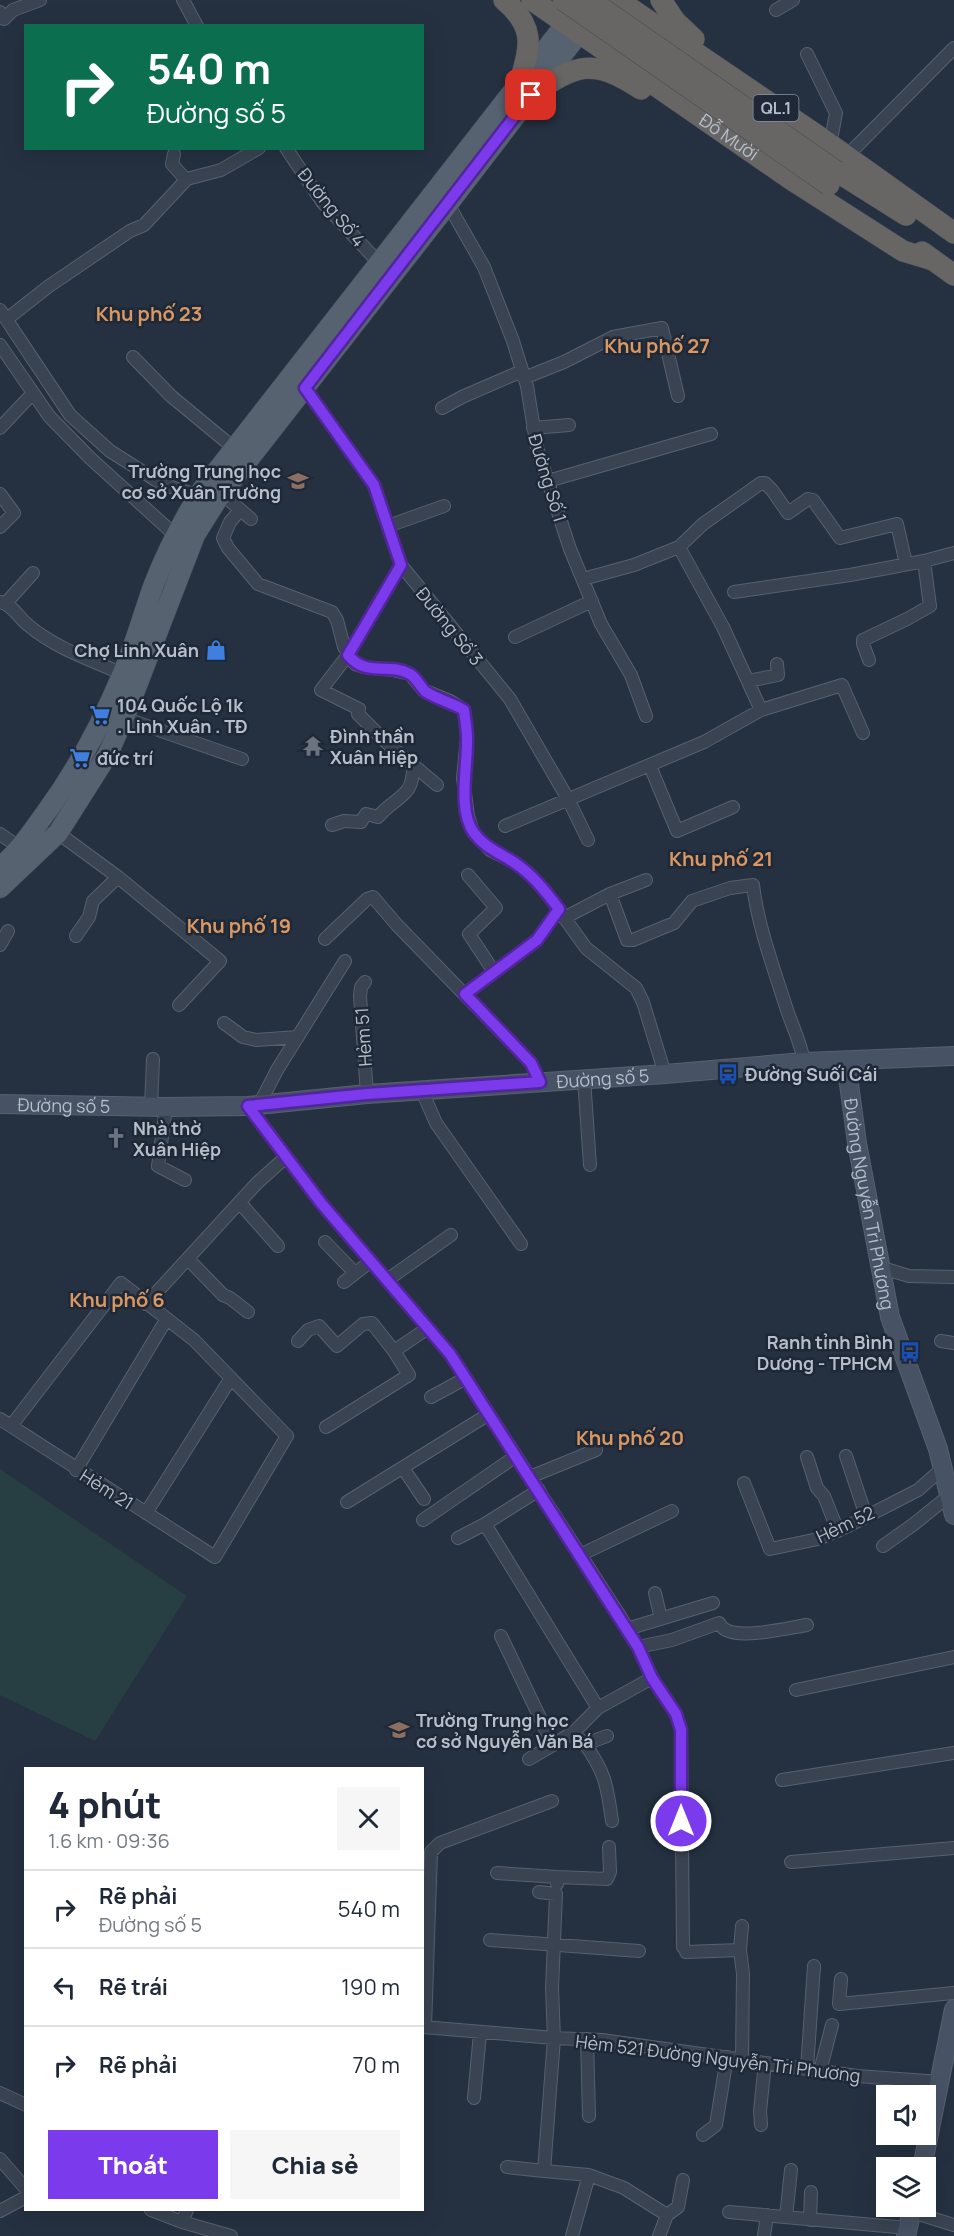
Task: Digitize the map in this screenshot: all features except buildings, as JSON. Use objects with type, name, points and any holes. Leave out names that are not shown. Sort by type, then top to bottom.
[{"type":"highway","points":[[504,0],[521,18],[529,35],[525,90],[576,69],[593,67],[603,69],[648,93],[759,170],[792,180]]},
{"type":"highway","points":[[532,0],[547,62],[570,56],[609,51],[638,7]]},
{"type":"highway","name":"Đỗ Mười","points":[[532,0],[609,51],[792,180],[903,251],[933,260]]},
{"type":"highway","name":"QL.1","points":[[563,0],[832,159]]},
{"type":"highway","points":[[573,27],[581,0]]},
{"type":"highway","name":"QL.1","points":[[590,0],[832,159]]},
{"type":"highway","points":[[573,27],[602,0]]},
{"type":"highway","name":"Đỗ Mười","points":[[618,0],[638,7],[832,159],[944,233]]},
{"type":"highway","points":[[661,0],[666,10],[692,38],[802,112],[832,159]]},
{"type":"highway","name":"Đỗ Mười","points":[[832,159],[933,260],[954,275]]},
{"type":"main road","points":[[0,867],[20,848],[64,788],[91,744],[123,674],[155,582],[175,535],[199,496],[380,264],[525,90],[573,27]]},
{"type":"main road","points":[[0,888],[58,832],[108,754],[195,535],[222,494],[448,204],[525,90]]},
{"type":"main road","name":"Đường số 5","points":[[0,1104],[254,1106],[367,1094],[804,1062],[954,1056]]},
{"type":"main road","name":"Đường Nguyễn Tri Phương","points":[[846,1062],[857,1143],[890,1317],[938,1449],[954,1515]]},
{"type":"main road","points":[[924,2157],[954,2010]]},
{"type":"street","points":[[2,15],[40,0]]},
{"type":"street","points":[[183,0],[196,24]]},
{"type":"street","points":[[776,10],[793,0]]},
{"type":"street","points":[[832,159],[954,48]]},
{"type":"street","points":[[807,54],[836,113],[832,159]]},
{"type":"street","points":[[199,496],[162,484],[110,451],[70,415],[3,315],[130,231],[144,225],[186,180],[221,170],[256,150]]},
{"type":"street","name":"Đường Số 4","points":[[287,150],[323,203],[380,264]]},
{"type":"street","points":[[174,154],[172,164],[186,180]]},
{"type":"street","name":"Đường Số 1","points":[[448,204],[483,267],[513,341],[523,374],[537,448],[570,549],[601,624],[631,675],[646,716]]},
{"type":"street","points":[[442,408],[462,397],[523,374],[564,362],[613,337],[662,328],[678,396]]},
{"type":"street","points":[[0,345],[49,416],[90,458],[175,535]]},
{"type":"street","points":[[133,357],[171,396],[235,449]]},
{"type":"street","name":"Đường Số 3","points":[[305,388],[370,478],[381,501],[401,565],[510,699],[568,799],[588,840]]},
{"type":"street","points":[[0,428],[33,393]]},
{"type":"street","points":[[533,428],[569,425]]},
{"type":"street","points":[[548,481],[711,434]]},
{"type":"street","points":[[583,579],[634,565],[679,547],[722,510],[761,483],[765,483],[772,490],[788,513],[808,499],[813,500],[840,538],[897,524],[906,564]]},
{"type":"street","points":[[0,494],[15,513],[0,527]]},
{"type":"street","points":[[222,494],[251,519]]},
{"type":"street","points":[[388,526],[444,506]]},
{"type":"street","points":[[240,510],[230,522],[223,538],[228,548],[258,584],[332,612],[337,620],[344,647],[356,664],[410,674],[423,690],[464,710],[467,738],[464,778],[468,816],[473,832],[490,850],[514,862],[528,873],[562,914],[586,948],[636,988],[643,1002],[664,1074]]},
{"type":"street","points":[[679,547],[723,627],[761,710]]},
{"type":"street","points":[[734,592],[924,561],[954,552]]},
{"type":"street","points":[[869,660],[862,644],[863,640],[930,606],[924,561]]},
{"type":"street","points":[[401,565],[348,655],[321,690],[359,709],[358,714],[437,785]]},
{"type":"street","points":[[33,573],[3,602],[29,626],[61,647],[123,674]]},
{"type":"street","points":[[515,637],[592,601]]},
{"type":"street","points":[[748,681],[778,675],[777,664]]},
{"type":"street","points":[[505,826],[705,742],[761,710],[842,685],[863,733]]},
{"type":"street","points":[[124,718],[242,759]]},
{"type":"street","points":[[332,825],[344,821],[361,822],[366,814],[378,817],[410,789],[414,780],[413,765]]},
{"type":"street","points":[[650,766],[677,831],[733,807]]},
{"type":"street","points":[[58,832],[118,877],[220,960],[179,1005]]},
{"type":"street","points":[[0,834],[20,848]]},
{"type":"street","points":[[468,875],[496,908],[469,934],[494,972]]},
{"type":"street","points":[[76,936],[89,917],[93,901],[118,877]]},
{"type":"street","points":[[465,994],[537,940],[562,914],[646,880]]},
{"type":"street","points":[[610,894],[627,940],[674,923],[692,901],[730,888],[753,885],[756,909],[788,1012],[802,1047],[804,1062]]},
{"type":"street","points":[[325,939],[373,897],[397,925],[531,1063],[540,1082]]},
{"type":"street","points":[[0,945],[8,931]]},
{"type":"street","points":[[345,961],[254,1106],[286,1157],[321,1203],[450,1354],[638,1647],[652,1678],[676,1714],[681,1730],[685,1949],[740,1950]]},
{"type":"street","name":"Hẻm 51","points":[[365,982],[361,987],[360,996],[367,1094]]},
{"type":"street","points":[[224,1023],[243,1036],[256,1040],[298,1037]]},
{"type":"street","points":[[153,1059],[159,1107],[158,1166],[184,1180]]},
{"type":"street","points":[[584,1079],[590,1166]]},
{"type":"street","points":[[422,1091],[436,1123],[521,1244]]},
{"type":"street","points":[[146,1304],[257,1183],[286,1157]]},
{"type":"street","points":[[240,1203],[278,1246]]},
{"type":"street","points":[[387,1280],[451,1235]]},
{"type":"street","points":[[325,1242],[355,1273]]},
{"type":"street","points":[[188,1259],[223,1295],[248,1312]]},
{"type":"street","points":[[344,1282],[371,1261]]},
{"type":"street","points":[[879,1267],[909,1276],[954,1277]]},
{"type":"street","points":[[5,1423],[121,1284],[194,1340],[231,1378],[146,1513]]},
{"type":"street","points":[[76,1470],[166,1320]]},
{"type":"street","points":[[298,1341],[308,1330],[319,1326],[337,1346],[363,1324],[372,1323],[409,1375],[326,1427]]},
{"type":"street","points":[[394,1351],[428,1328]]},
{"type":"street","points":[[941,1341],[954,1343]]},
{"type":"street","name":"Hẻm 21","points":[[5,1423],[215,1557],[287,1436],[231,1378]]},
{"type":"street","points":[[431,1397],[466,1378]]},
{"type":"street","points":[[347,1502],[489,1414]]},
{"type":"street","points":[[531,1477],[596,1450]]},
{"type":"street","points":[[423,1520],[516,1455]]},
{"type":"street","points":[[846,1456],[866,1516]]},
{"type":"street","points":[[807,1457],[817,1488],[824,1496],[838,1531]]},
{"type":"street","points":[[403,1468],[424,1499]]},
{"type":"street","name":"Hẻm 52","points":[[744,1483],[770,1549],[818,1539],[838,1531],[918,1490],[943,1468]]},
{"type":"street","points":[[458,1538],[539,1490]]},
{"type":"street","points":[[883,1546],[950,1495]]},
{"type":"street","points":[[580,1554],[672,1511]]},
{"type":"street","points":[[485,1524],[598,1708]]},
{"type":"street","points":[[655,1593],[661,1619]]},
{"type":"street","points":[[627,1629],[713,1603]]},
{"type":"street","points":[[638,1647],[672,1640],[719,1623],[726,1630],[740,1633],[807,1625]]},
{"type":"street","points":[[501,1636],[554,1745]]},
{"type":"street","points":[[796,1690],[954,1657]]},
{"type":"street","points":[[529,1759],[574,1731],[598,1708],[652,1678]]},
{"type":"street","points":[[574,1731],[600,1766],[607,1787],[612,1821]]},
{"type":"street","points":[[585,1744],[607,1737]]},
{"type":"street","points":[[782,1780],[954,1753]]},
{"type":"street","points":[[424,2027],[431,1852],[440,1843],[552,1801]]},
{"type":"street","points":[[497,1873],[608,1879],[609,1847]]},
{"type":"street","points":[[791,1862],[954,1848]]},
{"type":"street","points":[[544,2170],[554,2038],[553,1944],[557,1877]]},
{"type":"street","points":[[539,1892],[556,1894]]},
{"type":"street","points":[[742,1926],[740,1950],[743,1974],[742,2060]]},
{"type":"street","points":[[490,1940],[639,1951]]},
{"type":"street","points":[[807,2069],[814,1966]]},
{"type":"street","points":[[841,1979],[839,2004],[954,1993]]},
{"type":"street","points":[[820,2071],[832,2025]]},
{"type":"street","name":"Hẻm 521 Đường Nguyễn Tri Phương","points":[[424,2027],[587,2039],[857,2076],[941,2082]]},
{"type":"street","points":[[474,2098],[480,2032]]},
{"type":"street","points":[[587,2039],[589,2116]]},
{"type":"street","points":[[703,2135],[716,2125],[727,2057]]},
{"type":"street","points":[[761,2125],[760,2111],[765,2063]]},
{"type":"street","points":[[0,2093],[24,2104]]},
{"type":"street","points":[[0,2159],[24,2187]]},
{"type":"street","points":[[507,2167],[589,2175],[624,2188],[667,2215]]},
{"type":"street","points":[[786,2217],[791,2170]]},
{"type":"street","points":[[572,2236],[589,2175]]},
{"type":"street","points":[[659,2236],[667,2215],[678,2207],[684,2180]]},
{"type":"street","points":[[810,2220],[811,2192]]},
{"type":"street","points":[[0,2211],[24,2198]]},
{"type":"street","points":[[157,2211],[185,2216],[231,2236]]},
{"type":"street","points":[[729,2212],[810,2220],[910,2221],[954,2225]]},
{"type":"street","points":[[764,2236],[767,2215]]},
{"type":"green space","points":[[0,1469],[187,1596],[95,1741],[0,1695]]},
{"type":"place","name":"Trường Trung học cơ sở Xuân Trường","points":[[298,481]]},
{"type":"place","name":"Chợ Linh Xuân","points":[[216,650]]},
{"type":"place","name":"104 Quốc Lộ 1k . Linh Xuân . TĐ","points":[[100,715]]},
{"type":"place","name":"Đình thần Xuân Hiệp","points":[[313,746]]},
{"type":"place","name":"đức trí","points":[[80,758]]},
{"type":"place","name":"Đường Suối Cái","points":[[728,1074]]},
{"type":"place","name":"Nhà thờ Xuân Hiệp","points":[[116,1138]]},
{"type":"place","name":"Ranh tỉnh Bình Dương - TPHCM","points":[[910,1352]]},
{"type":"place","name":"Trường Trung học cơ sở Nguyễn Văn Bá","points":[[399,1730]]},
{"type":"district","name":"Khu phố 23","points":[[149,313]]},
{"type":"district","name":"Khu phố 27","points":[[657,345]]},
{"type":"district","name":"Khu phố 21","points":[[721,858]]},
{"type":"district","name":"Khu phố 19","points":[[239,925]]},
{"type":"district","name":"Khu phố 6","points":[[117,1299]]},
{"type":"district","name":"Khu phố 20","points":[[630,1437]]},
{"type":"route","points":[[531,95],[305,388],[374,485],[401,565],[348,655],[356,664],[364,667],[410,674],[423,690],[450,701],[464,710],[467,738],[464,778],[468,816],[473,832],[490,850],[514,862],[528,873],[559,909],[537,940],[465,994],[531,1063],[540,1082],[367,1094],[248,1106],[321,1203],[450,1354],[638,1647],[652,1678],[676,1714],[681,1730],[681,1821]]}]
